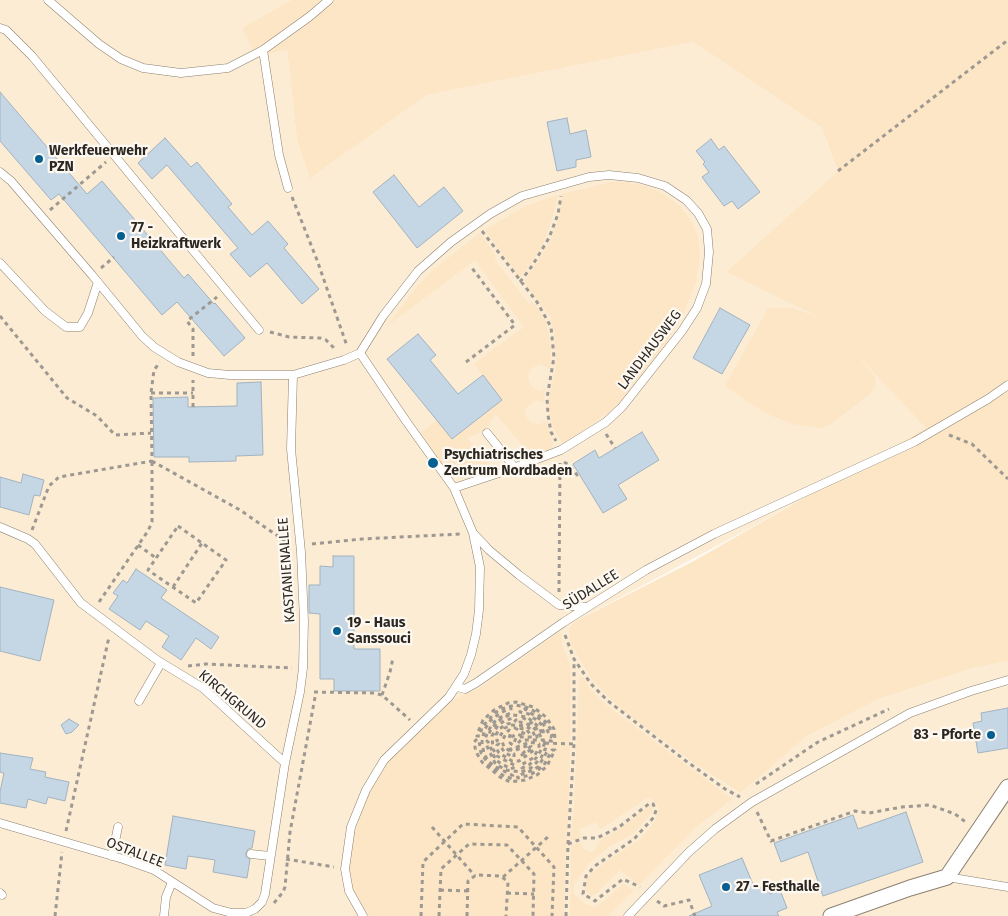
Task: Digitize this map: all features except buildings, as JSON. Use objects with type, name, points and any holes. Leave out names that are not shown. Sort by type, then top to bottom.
[{"type":"street","points":[[831,916],[947,877],[1008,787]]},
{"type":"lane","points":[[48,0],[98,44],[121,59],[143,68],[181,73],[228,68],[263,50],[329,0]]},
{"type":"lane","points":[[0,28],[6,30],[32,56],[259,330]]},
{"type":"lane","points":[[263,50],[279,155],[288,188]]},
{"type":"lane","points":[[0,172],[11,181],[142,336],[165,356],[208,373],[293,375],[344,360],[360,353],[454,488],[473,533],[480,567],[479,610],[471,655],[457,687],[384,760],[366,790],[351,827],[345,869],[348,890],[363,916]]},
{"type":"lane","name":"LANDHAUSWEG","points":[[360,353],[383,316],[418,271],[451,242],[490,214],[522,196],[588,177],[609,175],[638,178],[665,186],[686,200],[698,213],[707,229],[709,252],[706,284],[697,308],[682,331],[622,407],[606,422],[561,450],[515,468],[454,488]]},
{"type":"lane","points":[[0,264],[45,311],[66,327],[80,327],[88,313],[98,282]]},
{"type":"lane","name":"KASTANIENALLEE","points":[[285,763],[300,692],[303,668],[304,621],[291,449],[293,375]]},
{"type":"lane","name":"SÜDALLEE","points":[[457,687],[465,689],[476,683],[586,607],[646,570],[714,534],[914,442],[988,399],[1008,384]]},
{"type":"lane","points":[[487,433],[515,468]]},
{"type":"lane","name":"KIRCHGRUND","points":[[0,527],[35,544],[81,603],[161,663],[203,688],[285,763]]},
{"type":"lane","points":[[473,533],[504,563],[559,605],[586,607]]},
{"type":"lane","points":[[139,701],[161,663]]},
{"type":"lane","points":[[628,916],[689,852],[715,828],[752,802],[910,714],[971,691],[1008,680]]},
{"type":"lane","points":[[256,912],[265,894],[285,763]]},
{"type":"lane","name":"OSTALLEE","points":[[0,823],[154,870],[214,908],[232,913],[256,912]]},
{"type":"lane","points":[[112,856],[118,827]]},
{"type":"lane","points":[[251,854],[270,856]]},
{"type":"lane","points":[[947,877],[1008,887]]},
{"type":"lane","points":[[164,916],[166,897],[172,882]]},
{"type":"path","points":[[838,171],[1008,40]]},
{"type":"path","points":[[60,201],[114,154]]},
{"type":"path","points":[[520,282],[549,238],[561,200],[561,184]]},
{"type":"path","points":[[288,188],[317,260],[347,347],[360,353]]},
{"type":"path","points":[[476,224],[537,302],[550,327],[554,357],[547,398],[548,415],[551,432],[561,450],[559,605]]},
{"type":"path","points":[[104,266],[114,258]]},
{"type":"path","points":[[466,362],[515,326],[472,268]]},
{"type":"path","points":[[193,407],[193,329],[187,321],[206,306]]},
{"type":"path","points":[[0,316],[67,398],[97,416],[116,435],[151,434]]},
{"type":"path","points":[[259,330],[289,337],[320,338],[326,340],[344,360]]},
{"type":"path","points":[[92,612],[152,522],[151,394],[154,370],[165,356]]},
{"type":"path","points":[[151,394],[193,393]]},
{"type":"path","points":[[934,430],[972,444],[1008,479]]},
{"type":"path","points":[[28,539],[49,486],[54,480],[59,477],[152,461],[240,510],[300,549],[362,539],[473,533]]},
{"type":"path","points":[[571,466],[577,475],[579,474]]},
{"type":"path","points":[[178,526],[202,543],[226,560],[196,603],[148,570],[178,526]]},
{"type":"path","points":[[173,587],[202,543]]},
{"type":"path","points":[[138,545],[156,558]]},
{"type":"path","points":[[564,622],[565,635],[574,659],[591,684],[608,702],[726,789],[752,802],[771,841],[855,811],[869,813],[902,807],[930,805],[955,814],[978,830]]},
{"type":"path","points":[[55,916],[63,842],[112,626]]},
{"type":"path","points":[[382,695],[390,672],[392,658]]},
{"type":"path","points":[[566,916],[574,744],[574,659]]},
{"type":"path","points":[[170,669],[206,664],[303,668]]},
{"type":"path","points":[[300,692],[374,693],[382,695],[418,727]]},
{"type":"path","points":[[256,912],[272,904],[283,892],[285,886],[290,832],[316,692]]},
{"type":"path","points":[[544,741],[534,724],[523,718],[520,719],[520,722],[530,725],[536,730],[538,737],[516,738],[513,744],[510,743],[511,750],[514,751],[529,745],[531,746],[520,756],[532,749],[534,750],[519,761],[512,761],[504,757],[496,748],[497,744],[505,753],[514,757],[514,754],[504,747],[502,741],[507,732],[511,731],[509,739],[516,734],[523,736],[524,734],[515,728],[526,729],[531,734],[534,734],[532,730],[525,726],[511,725],[505,728],[497,740],[496,735],[499,729],[516,720],[514,718],[506,720],[498,725],[492,736],[493,749],[497,756],[516,766],[511,769],[500,763],[495,759],[487,741],[486,744],[495,763],[505,770],[521,772],[531,768],[541,758],[545,748],[548,750],[538,766],[517,776],[518,778],[530,775],[538,770],[544,765],[552,750],[555,750],[547,766],[536,775],[525,780],[510,782],[500,777],[482,762],[476,752],[474,742],[477,739],[479,741],[481,753],[489,765],[504,776],[513,779],[514,776],[500,770],[484,754],[482,742],[484,731],[495,716],[511,708],[512,711],[510,713],[499,718],[492,724],[486,736],[490,735],[490,731],[498,720],[513,715],[527,717],[539,727],[542,734],[544,734],[541,724],[529,714],[520,712],[520,710],[525,709],[541,720],[550,737],[552,735],[549,726],[544,719],[526,707],[509,706],[501,709],[490,718],[482,727],[480,736],[477,736],[483,720],[494,710],[508,703],[516,702],[533,706],[554,729],[555,740],[544,741],[521,740],[516,745],[517,747],[530,742],[539,744],[536,754],[520,765],[522,768],[538,757],[544,741]]},
{"type":"path","points":[[544,741],[574,744]]},
{"type":"path","points":[[568,844],[584,838],[598,838],[619,827],[650,803],[652,804],[656,810],[654,817],[634,839],[606,858],[586,876],[583,894],[595,901],[623,879],[640,888]]},
{"type":"path","points":[[421,916],[423,862],[463,824],[518,827],[554,867],[552,916]]},
{"type":"path","points":[[432,827],[475,876]]},
{"type":"path","points":[[503,877],[549,836]]},
{"type":"path","points":[[439,916],[441,869],[469,844],[507,845],[534,874],[533,916]]},
{"type":"path","points":[[270,856],[345,869]]},
{"type":"path","points":[[467,916],[468,882],[475,876],[501,876],[508,882],[506,916]]},
{"type":"path","points":[[440,890],[468,891]]},
{"type":"path","points":[[507,893],[534,894]]},
{"type":"path","points":[[649,895],[664,906],[689,900],[695,916]]},
{"type":"shaded area","name":"Psychiatrisches Zentrum Nordbaden","points":[[0,0],[291,0],[242,28],[287,49],[297,140],[311,177],[427,95],[693,42],[822,128],[838,171],[726,272],[824,320],[927,428],[752,527],[576,621],[571,645],[591,679],[610,699],[631,717],[698,766],[739,793],[807,736],[879,699],[973,668],[1008,661],[1008,916],[0,916]]},
{"type":"shaded area","points":[[291,0],[1008,0],[1008,661],[973,668],[879,699],[807,736],[740,793],[698,766],[631,717],[610,699],[591,679],[571,645],[569,629],[576,621],[694,561],[926,428],[843,340],[875,376],[875,386],[870,394],[830,425],[820,428],[792,424],[765,413],[725,386],[768,308],[793,308],[818,317],[726,272],[838,171],[822,128],[693,42],[427,95],[310,178],[297,140],[287,49],[257,57],[242,28]]},
{"type":"shaded area","points":[[611,182],[626,182],[645,186],[662,193],[679,205],[692,222],[698,237],[700,256],[696,281],[684,313],[636,385],[613,409],[563,445],[553,427],[549,410],[549,397],[555,373],[554,333],[550,316],[525,284],[525,281],[550,242],[560,214],[562,194]]},
{"type":"shaded area","points":[[558,195],[543,245],[521,277],[519,277],[485,230],[525,206]]},
{"type":"shaded area","points":[[480,233],[496,256],[494,259],[529,304],[533,302],[546,322],[551,346],[550,370],[539,364],[531,369],[528,375],[529,382],[533,388],[540,391],[545,389],[544,403],[534,401],[525,411],[527,418],[532,423],[539,425],[546,421],[553,444],[551,448],[516,461],[513,459],[522,445],[496,414],[484,431],[467,438],[494,471],[464,479],[452,476],[446,472],[421,433],[437,420],[453,439],[502,400],[474,364],[524,327],[475,260],[388,325],[415,289],[433,270]]},
{"type":"shaded area","points":[[561,631],[562,644],[571,668],[571,732],[564,916],[370,916],[353,892],[349,870],[352,840],[368,794],[386,764],[448,704],[462,695],[478,689]]},
{"type":"shaded area","points":[[579,676],[584,678],[590,689],[606,705],[732,799],[697,826],[639,885],[620,870],[598,892],[591,896],[585,890],[587,878],[604,863],[641,839],[656,820],[659,807],[651,798],[647,798],[601,829],[596,822],[579,829],[581,838],[570,841],[574,807]]},
{"type":"shaded area","points":[[651,805],[653,811],[634,833],[610,846],[588,864],[574,884],[574,894],[585,904],[594,907],[606,900],[623,884],[634,890],[608,916],[570,916],[571,845],[581,842],[583,848],[592,853],[602,839],[621,828]]},
{"type":"place","name":"Werkfeuerwehr PZN","points":[[39,159]]},
{"type":"place","name":"77 - Heizkraftwerk","points":[[121,236]]},
{"type":"place","name":"Psychiatrisches Zentrum Nordbaden","points":[[433,463]]},
{"type":"place","name":"19 - Haus Sanssouci","points":[[337,631]]},
{"type":"place","name":"83 - Pforte","points":[[991,735]]},
{"type":"place","name":"27 - Festhalle","points":[[726,887]]}]
